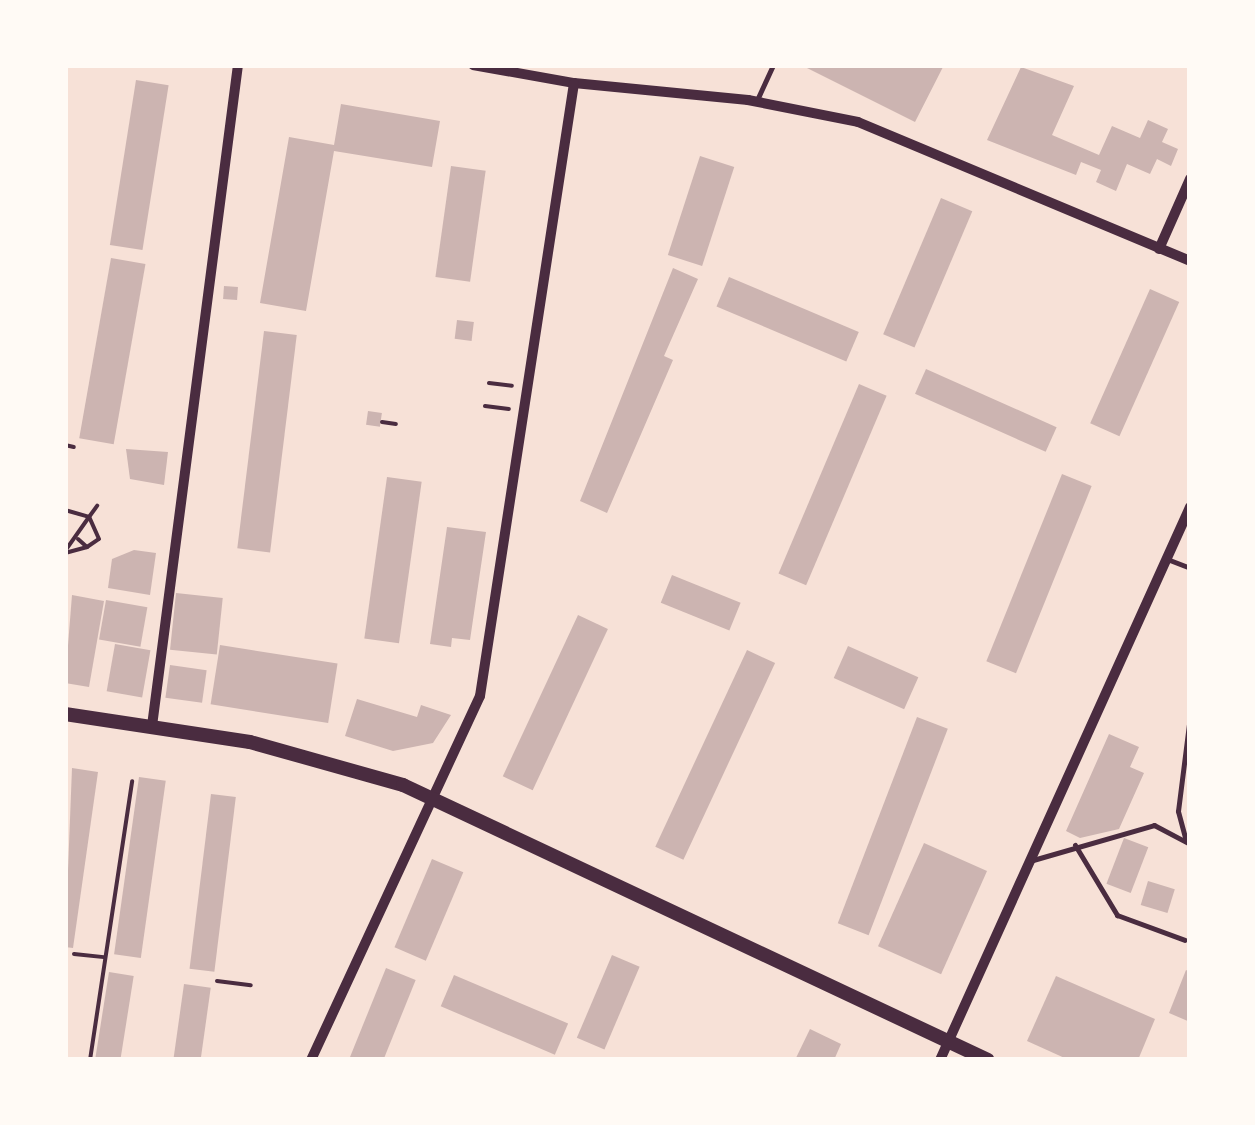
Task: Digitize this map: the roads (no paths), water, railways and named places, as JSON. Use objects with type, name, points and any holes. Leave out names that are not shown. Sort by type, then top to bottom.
[{"type":"street","points":[[152,726],[238,65]]},
{"type":"street","points":[[474,65],[574,83],[756,102],[914,141],[1190,261]]},
{"type":"street","points":[[312,1060],[480,696],[574,83]]},
{"type":"street","points":[[1159,249],[1190,179]]},
{"type":"street","points":[[940,1060],[1026,862],[1190,507]]},
{"type":"street","points":[[65,714],[296,752],[433,800],[988,1060]]},
{"type":"lane","points":[[756,102],[774,65]]},
{"type":"lane","points":[[1167,559],[1190,568]]},
{"type":"lane","points":[[1189,840],[1178,811],[1190,716]]},
{"type":"lane","points":[[1026,862],[1154,824],[1189,840]]},
{"type":"lane","points":[[1075,845],[1116,915],[1184,940]]}]
